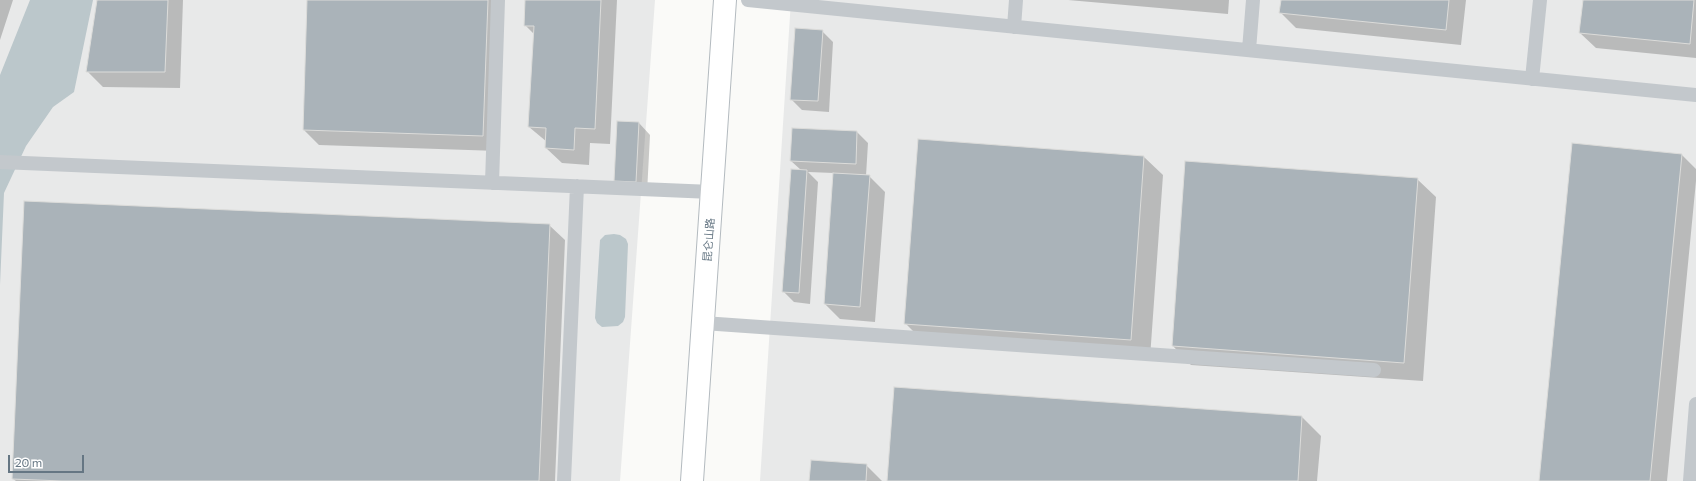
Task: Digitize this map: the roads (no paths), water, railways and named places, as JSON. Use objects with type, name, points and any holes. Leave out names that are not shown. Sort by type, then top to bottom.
[{"type":"street","name":"昆仑山路","points":[[692,481],[726,0]]},
{"type":"lane","points":[[492,183],[498,0]]},
{"type":"lane","points":[[748,0],[1696,95]]},
{"type":"lane","points":[[1014,27],[1016,0]]},
{"type":"lane","points":[[1248,50],[1253,0]]},
{"type":"lane","points":[[1532,79],[1540,0]]},
{"type":"lane","points":[[0,162],[712,192]]},
{"type":"lane","points":[[564,481],[577,186]]},
{"type":"lane","points":[[703,323],[1374,370]]},
{"type":"lane","points":[[1690,481],[1696,404]]}]
